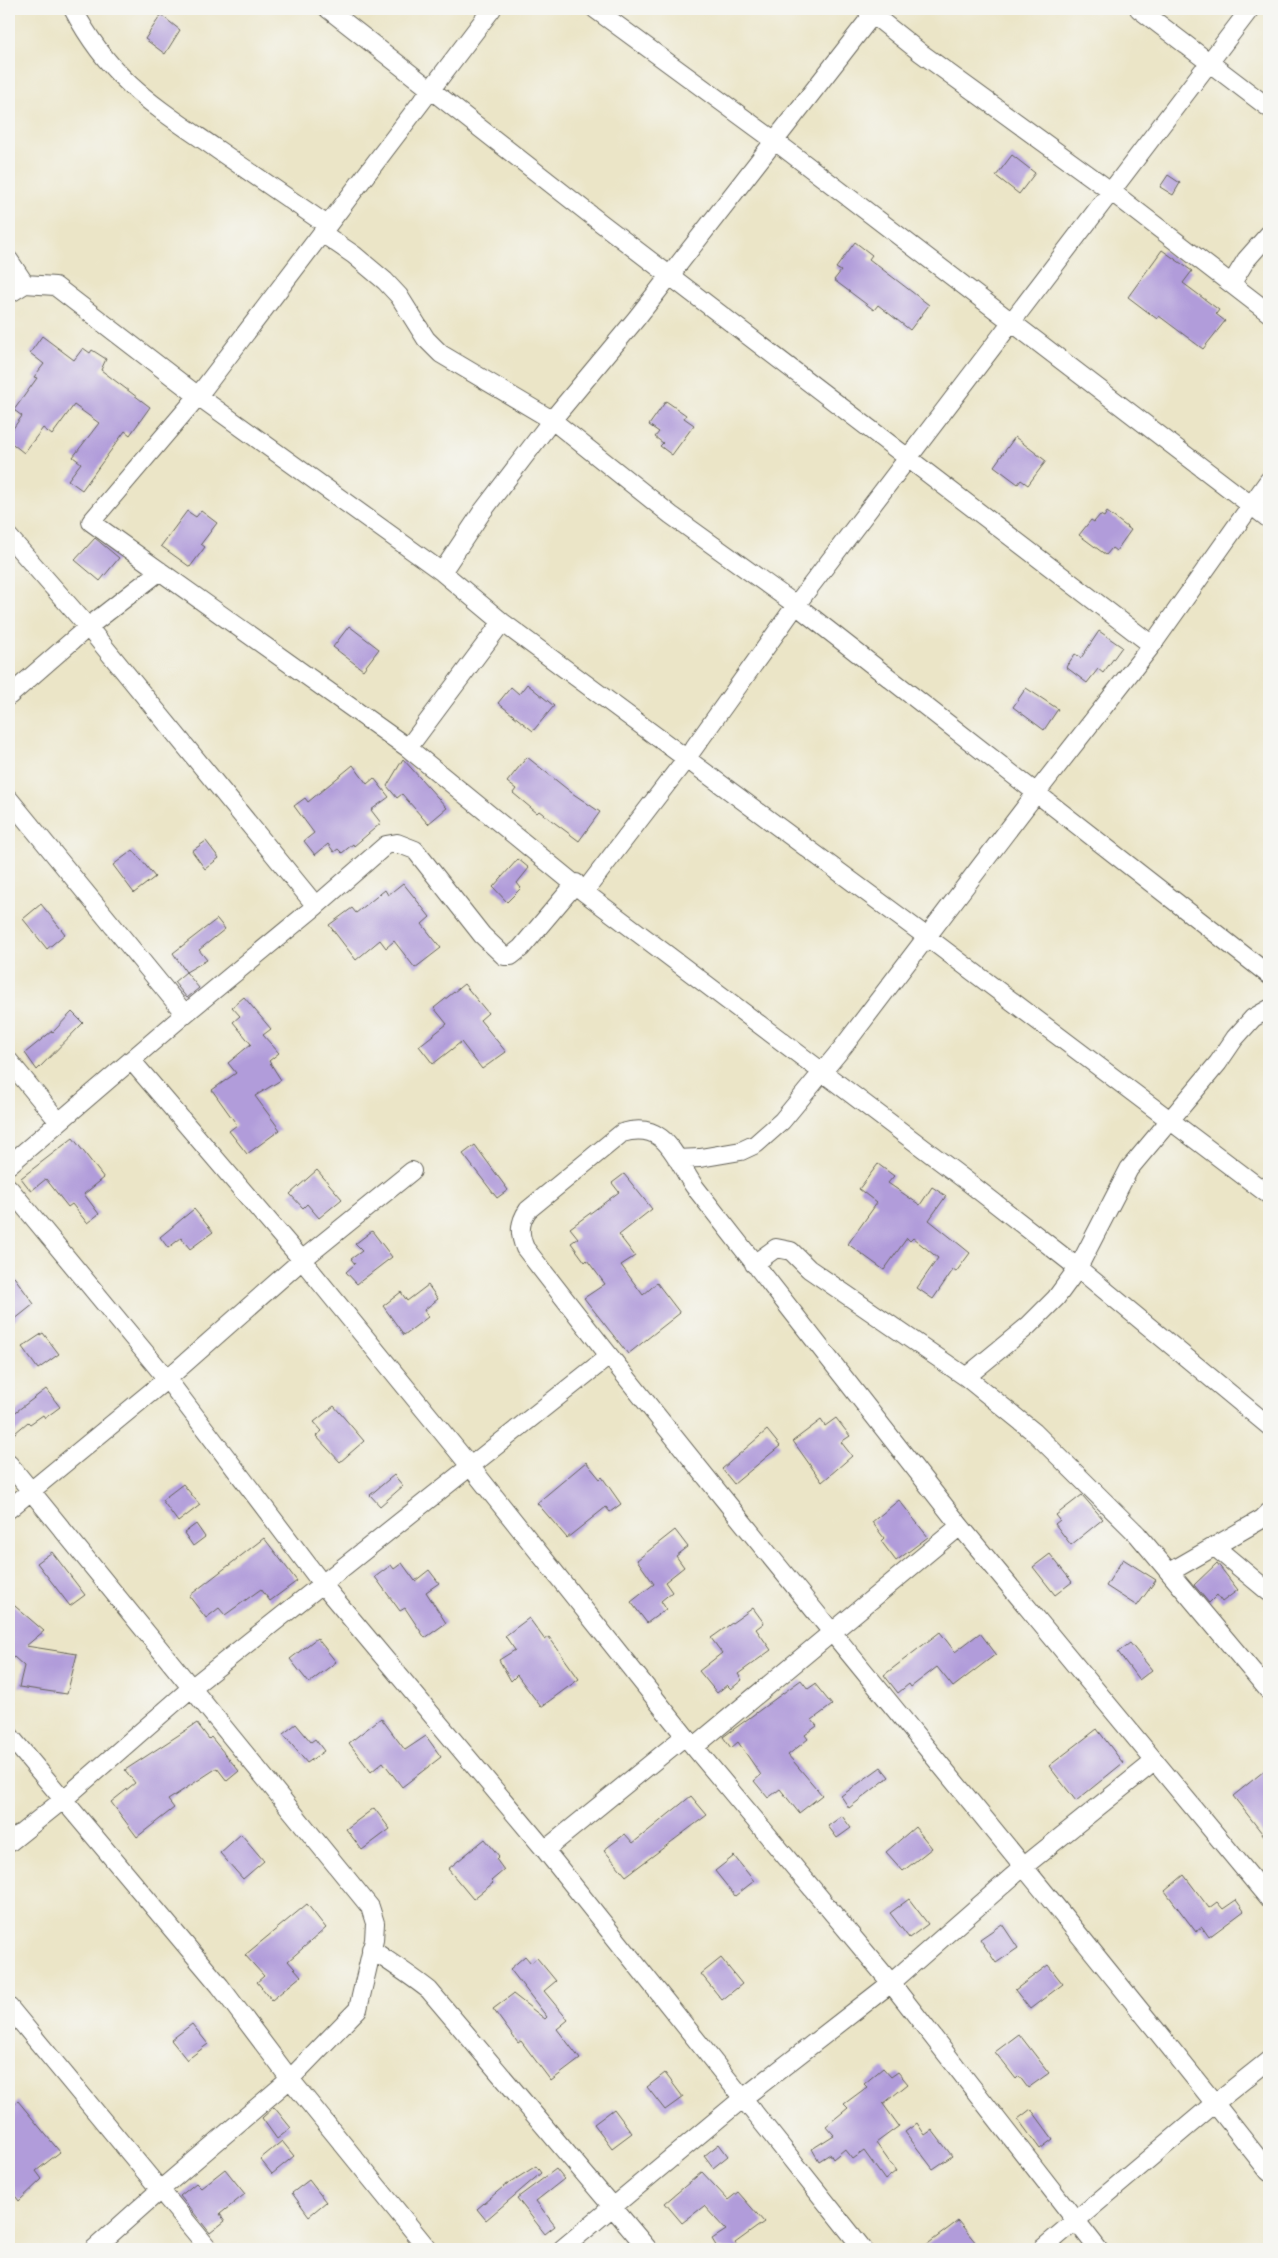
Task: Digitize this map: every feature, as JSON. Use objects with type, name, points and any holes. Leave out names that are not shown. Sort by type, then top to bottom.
[{"type":"street","points":[[73,9],[95,47],[111,67],[144,99],[324,229],[385,281],[399,296],[426,339],[441,354],[552,420],[671,514],[796,605],[1269,975]]},
{"type":"street","points":[[328,9],[670,276],[1152,645]]},
{"type":"street","points":[[492,9],[198,396],[91,522],[408,748],[580,887],[1078,1268],[1269,1426]]},
{"type":"street","points":[[595,9],[775,141],[1013,321],[1269,519]]},
{"type":"street","points":[[1139,9],[1269,108]]},
{"type":"street","points":[[9,1165],[386,845],[398,844],[415,850],[491,945],[504,956],[511,956],[520,948],[580,887],[686,759],[796,605],[910,458],[1250,9]]},
{"type":"street","points":[[442,572],[482,512],[552,420],[670,276],[775,141],[872,11],[928,59],[1112,192],[1232,283],[1269,314]]},
{"type":"street","points":[[1232,283],[1246,260],[1269,234]]},
{"type":"street","points":[[9,260],[25,284]]},
{"type":"street","points":[[9,294],[25,284],[55,286],[198,396],[442,572],[502,622],[927,937],[1269,1195]]},
{"type":"street","points":[[677,1159],[722,1155],[741,1151],[756,1144],[782,1121],[927,937],[1152,645],[1269,480]]},
{"type":"street","points":[[9,537],[88,627],[316,906]]},
{"type":"street","points":[[9,696],[88,627],[160,571]]},
{"type":"street","points":[[408,748],[502,622]]},
{"type":"street","points":[[9,799],[185,1014]]},
{"type":"street","points":[[966,1377],[1028,1326],[1056,1298],[1078,1268],[1129,1169],[1170,1122],[1253,1018],[1269,1008]]},
{"type":"street","points":[[131,1060],[302,1260],[690,1741],[891,1983],[1098,2249]]},
{"type":"street","points":[[9,1061],[59,1122]]},
{"type":"street","points":[[1269,1899],[960,1526],[694,1186],[672,1148],[658,1136],[640,1130],[622,1133],[528,1210],[521,1223],[521,1239],[525,1248],[831,1634],[1215,2103],[1269,2172]]},
{"type":"street","points":[[9,1508],[167,1380],[302,1260],[412,1171]]},
{"type":"street","points":[[9,1188],[167,1380],[323,1585],[545,1850],[863,2249]]},
{"type":"street","points":[[754,1264],[771,1250],[786,1249],[809,1270],[966,1377],[1034,1432],[1137,1534],[1269,1691]]},
{"type":"street","points":[[9,1843],[64,1799],[190,1689],[609,1356]]},
{"type":"street","points":[[9,1464],[190,1689],[370,1907],[374,1923],[371,1949],[358,2009],[290,2079],[94,2249]]},
{"type":"street","points":[[1170,1572],[1262,1519],[1269,1512]]},
{"type":"street","points":[[545,1850],[831,1634],[960,1526]]},
{"type":"street","points":[[1215,1547],[1269,1592]]},
{"type":"street","points":[[9,1735],[220,1986],[290,2079],[428,2249]]},
{"type":"street","points":[[562,2249],[742,2099],[891,1983],[1022,1868],[1155,1761]]},
{"type":"street","points":[[371,1949],[393,1966],[405,1971],[429,1990],[648,2249]]},
{"type":"street","points":[[9,2008],[209,2249]]},
{"type":"street","points":[[1042,2249],[1215,2103],[1269,2060]]},
{"type":"building","points":[[161,15],[180,30],[165,54],[145,39]]},
{"type":"building","points":[[1012,155],[1035,173],[1019,194],[996,176]]},
{"type":"building","points":[[1168,175],[1180,183],[1173,195],[1160,187]]},
{"type":"building","points":[[855,242],[872,255],[869,259],[929,305],[910,330],[878,305],[874,310],[834,280],[841,271],[836,268]]},
{"type":"building","points":[[1162,250],[1192,271],[1183,283],[1219,310],[1216,314],[1225,321],[1203,349],[1159,316],[1157,319],[1128,297]]},
{"type":"building","points":[[42,336],[74,360],[83,348],[90,353],[92,350],[106,359],[101,370],[150,407],[130,435],[125,431],[82,490],[68,480],[81,463],[73,457],[99,423],[74,405],[52,435],[43,428],[24,453],[9,441],[9,434],[22,416],[14,410],[37,378],[34,377],[44,364],[30,353]]},
{"type":"building","points":[[666,401],[686,415],[684,418],[694,425],[672,455],[660,446],[663,443],[655,437],[659,432],[649,425]]},
{"type":"building","points":[[1015,437],[1046,461],[1028,485],[1021,480],[1018,484],[994,466]]},
{"type":"building","points":[[187,511],[196,517],[201,511],[217,523],[201,544],[205,547],[190,567],[161,546]]},
{"type":"building","points":[[1107,512],[1131,530],[1116,551],[1112,548],[1106,555],[1079,535],[1091,520],[1094,522],[1100,515],[1104,517]]},
{"type":"building","points":[[95,538],[119,558],[100,581],[75,560]]},
{"type":"building","points":[[349,626],[379,649],[363,670],[333,647]]},
{"type":"building","points":[[1099,631],[1122,647],[1103,673],[1098,669],[1087,683],[1066,667],[1075,654],[1081,658]]},
{"type":"building","points":[[527,684],[554,706],[533,731],[498,703],[511,687],[519,694]]},
{"type":"building","points":[[1026,688],[1058,709],[1044,730],[1013,707]]},
{"type":"building","points":[[527,757],[572,793],[600,812],[579,841],[539,811],[537,813],[513,793],[516,789],[507,782]]},
{"type":"building","points":[[403,759],[447,808],[428,824],[402,794],[397,798],[387,786]]},
{"type":"building","points":[[353,765],[367,784],[374,778],[389,797],[371,810],[381,823],[354,846],[353,844],[342,853],[338,849],[334,852],[328,844],[315,855],[304,841],[314,833],[294,806],[305,798],[308,802]]},
{"type":"building","points":[[206,841],[219,858],[205,869],[192,851]]},
{"type":"building","points":[[133,850],[155,877],[134,893],[113,865]]},
{"type":"building","points":[[518,859],[529,868],[517,883],[521,888],[507,902],[493,887]]},
{"type":"building","points":[[403,883],[430,917],[422,924],[441,948],[415,968],[394,941],[386,948],[380,940],[356,960],[329,925],[352,908],[356,913],[385,890],[388,895]]},
{"type":"building","points":[[41,904],[65,934],[47,949],[23,919]]},
{"type":"building","points":[[217,919],[225,929],[199,950],[207,960],[186,972],[173,953]]},
{"type":"building","points":[[186,972],[199,988],[187,998],[174,982]]},
{"type":"building","points":[[464,984],[488,1013],[480,1020],[506,1052],[482,1069],[461,1042],[433,1064],[419,1046],[447,1024],[434,1008]]},
{"type":"building","points":[[244,997],[271,1029],[263,1035],[279,1053],[269,1061],[281,1080],[255,1096],[280,1130],[247,1154],[229,1131],[237,1125],[212,1090],[236,1073],[228,1063],[251,1044],[233,1022],[240,1016],[232,1007]]},
{"type":"building","points":[[72,1012],[83,1023],[37,1070],[25,1053],[53,1032]]},
{"type":"building","points":[[73,1138],[104,1178],[84,1194],[99,1214],[87,1223],[72,1204],[68,1207],[46,1179],[31,1191],[21,1178]]},
{"type":"building","points":[[475,1145],[508,1190],[497,1198],[463,1154]]},
{"type":"building","points":[[878,1164],[894,1176],[888,1183],[920,1205],[932,1187],[946,1196],[929,1220],[970,1253],[956,1272],[953,1270],[933,1299],[917,1288],[938,1258],[913,1238],[910,1241],[907,1238],[884,1270],[848,1244],[877,1203],[859,1189]]},
{"type":"building","points":[[317,1170],[342,1199],[319,1218],[307,1204],[303,1208],[290,1194]]},
{"type":"building","points":[[624,1174],[652,1209],[619,1235],[635,1256],[621,1265],[643,1295],[657,1283],[680,1313],[628,1354],[584,1298],[605,1284],[571,1243],[578,1238],[570,1228],[619,1192],[612,1183]]},
{"type":"building","points":[[194,1209],[213,1232],[190,1249],[181,1238],[168,1248],[160,1237]]},
{"type":"building","points":[[372,1231],[392,1257],[357,1284],[346,1272],[355,1264],[351,1259],[362,1251],[355,1244]]},
{"type":"building","points":[[9,1270],[34,1304],[9,1324]]},
{"type":"building","points":[[428,1285],[438,1299],[424,1310],[428,1317],[404,1335],[383,1306],[401,1292],[407,1301]]},
{"type":"building","points":[[43,1333],[59,1354],[38,1369],[22,1347]]},
{"type":"building","points":[[46,1389],[60,1407],[45,1418],[43,1415],[30,1424],[28,1422],[9,1438],[9,1417]]},
{"type":"building","points":[[334,1406],[364,1441],[340,1462],[316,1436],[322,1431],[314,1422]]},
{"type":"building","points":[[836,1418],[850,1436],[841,1442],[852,1456],[822,1482],[793,1441],[821,1420],[825,1426]]},
{"type":"building","points":[[767,1430],[780,1446],[734,1484],[722,1469]]},
{"type":"building","points":[[586,1462],[600,1479],[602,1477],[621,1504],[610,1512],[606,1507],[567,1538],[537,1503]]},
{"type":"building","points":[[394,1475],[403,1486],[380,1506],[370,1495]]},
{"type":"building","points":[[183,1484],[200,1505],[178,1522],[162,1500]]},
{"type":"building","points":[[1082,1495],[1103,1519],[1071,1545],[1055,1524],[1060,1520],[1056,1515]]},
{"type":"building","points":[[899,1500],[928,1537],[896,1561],[881,1541],[884,1538],[872,1522]]},
{"type":"building","points":[[196,1524],[205,1537],[193,1546],[184,1533]]},
{"type":"building","points":[[675,1530],[688,1547],[676,1556],[684,1567],[665,1582],[672,1592],[661,1601],[666,1609],[647,1623],[631,1602],[654,1584],[637,1560]]},
{"type":"building","points":[[264,1538],[297,1581],[270,1601],[261,1589],[225,1615],[219,1608],[206,1618],[189,1596]]},
{"type":"building","points":[[52,1552],[85,1595],[70,1606],[37,1563]]},
{"type":"building","points":[[1050,1554],[1072,1582],[1055,1595],[1033,1567]]},
{"type":"building","points":[[1123,1559],[1156,1580],[1137,1606],[1106,1586]]},
{"type":"building","points":[[402,1563],[415,1581],[429,1570],[439,1583],[426,1592],[446,1623],[425,1638],[405,1608],[400,1611],[375,1577],[391,1565],[394,1569]]},
{"type":"building","points":[[1217,1563],[1238,1590],[1222,1602],[1217,1595],[1209,1603],[1194,1585]]},
{"type":"building","points":[[9,1601],[44,1631],[26,1646],[77,1654],[67,1694],[19,1687],[24,1666],[14,1657],[9,1661]]},
{"type":"building","points":[[753,1608],[764,1623],[756,1629],[771,1650],[738,1674],[742,1680],[731,1689],[727,1685],[717,1693],[699,1671],[722,1653],[711,1638]]},
{"type":"building","points":[[529,1618],[545,1640],[549,1637],[579,1679],[541,1707],[517,1675],[511,1681],[499,1660],[515,1650],[505,1636]]},
{"type":"building","points":[[940,1632],[955,1652],[980,1633],[996,1654],[953,1687],[937,1667],[911,1687],[909,1684],[898,1693],[884,1675]]},
{"type":"building","points":[[317,1638],[336,1662],[309,1683],[290,1659]]},
{"type":"building","points":[[1130,1643],[1152,1670],[1139,1680],[1118,1652]]},
{"type":"building","points":[[801,1680],[808,1689],[815,1684],[832,1705],[812,1720],[817,1726],[805,1735],[808,1739],[788,1755],[822,1795],[799,1813],[780,1789],[768,1798],[754,1781],[761,1775],[738,1742],[731,1748],[723,1737]]},
{"type":"building","points":[[381,1718],[405,1750],[426,1736],[441,1757],[402,1787],[383,1762],[371,1772],[349,1743]]},
{"type":"building","points":[[197,1723],[209,1739],[211,1737],[239,1771],[227,1781],[217,1768],[168,1800],[174,1808],[137,1837],[111,1802],[135,1783],[125,1770]]},
{"type":"building","points":[[296,1724],[311,1742],[315,1739],[324,1751],[307,1763],[283,1734]]},
{"type":"building","points":[[1097,1729],[1123,1763],[1076,1801],[1049,1766]]},
{"type":"building","points":[[881,1767],[889,1777],[849,1808],[841,1796]]},
{"type":"building","points":[[1269,1767],[1269,1842],[1233,1796]]},
{"type":"building","points":[[691,1796],[707,1815],[626,1876],[604,1850],[625,1834],[633,1843]]},
{"type":"building","points":[[374,1808],[390,1829],[362,1850],[346,1829]]},
{"type":"building","points":[[842,1816],[851,1828],[837,1838],[828,1826]]},
{"type":"building","points":[[915,1827],[932,1848],[903,1871],[886,1852]]},
{"type":"building","points":[[241,1834],[264,1861],[243,1879],[220,1853]]},
{"type":"building","points":[[485,1839],[499,1856],[496,1859],[504,1870],[491,1881],[493,1883],[473,1899],[448,1869]]},
{"type":"building","points":[[734,1856],[754,1881],[735,1896],[715,1871]]},
{"type":"building","points":[[1184,1875],[1209,1908],[1217,1902],[1223,1909],[1236,1900],[1244,1911],[1209,1937],[1202,1927],[1196,1932],[1165,1891]]},
{"type":"building","points":[[909,1899],[928,1924],[909,1938],[890,1913]]},
{"type":"building","points":[[307,1904],[326,1928],[288,1961],[301,1976],[272,2000],[257,1982],[264,1976],[245,1955]]},
{"type":"building","points":[[1002,1924],[1018,1948],[996,1963],[980,1939]]},
{"type":"building","points":[[525,1956],[531,1963],[537,1958],[556,1981],[544,1991],[568,2020],[557,2029],[580,2059],[551,2081],[521,2041],[518,2043],[493,2009],[513,1994],[545,2019],[547,2017],[510,1969]]},
{"type":"building","points":[[721,1958],[742,1984],[722,2000],[701,1974]]},
{"type":"building","points":[[1048,1965],[1063,1984],[1030,2009],[1015,1990]]},
{"type":"building","points":[[192,2024],[208,2044],[187,2060],[171,2040]]},
{"type":"building","points":[[1019,2034],[1049,2073],[1028,2088],[1019,2076],[1016,2079],[995,2052]]},
{"type":"building","points":[[883,2068],[891,2077],[898,2072],[908,2084],[883,2104],[899,2126],[876,2143],[896,2171],[885,2180],[864,2151],[853,2159],[845,2149],[833,2159],[830,2154],[819,2161],[812,2149],[834,2135],[826,2126],[848,2108],[844,2104],[867,2087],[864,2084]]},
{"type":"building","points":[[665,2073],[683,2097],[665,2110],[647,2087]]},
{"type":"building","points":[[18,2101],[60,2152],[36,2171],[42,2179],[19,2201],[9,2188],[9,2109]]},
{"type":"building","points":[[274,2107],[291,2128],[277,2139],[262,2118]]},
{"type":"building","points":[[614,2109],[632,2133],[612,2148],[594,2124]]},
{"type":"building","points":[[1031,2109],[1053,2139],[1040,2149],[1018,2119]]},
{"type":"building","points":[[917,2123],[925,2135],[932,2130],[952,2156],[933,2169],[905,2132]]},
{"type":"building","points":[[282,2141],[294,2156],[272,2174],[260,2159]]},
{"type":"building","points":[[719,2144],[728,2156],[713,2168],[704,2156]]},
{"type":"building","points":[[536,2166],[541,2173],[486,2220],[477,2209],[503,2187]]},
{"type":"building","points":[[225,2169],[245,2194],[220,2214],[225,2221],[210,2233],[180,2196],[196,2183],[201,2188]]},
{"type":"building","points":[[556,2169],[564,2179],[536,2201],[555,2226],[545,2234],[517,2198]]},
{"type":"building","points":[[702,2172],[728,2200],[738,2192],[764,2222],[735,2243],[740,2249],[718,2249],[712,2239],[726,2230],[704,2206],[682,2223],[665,2203]]},
{"type":"building","points":[[309,2180],[326,2202],[309,2216],[292,2193]]},
{"type":"building","points":[[958,2221],[981,2249],[921,2249]]}]
